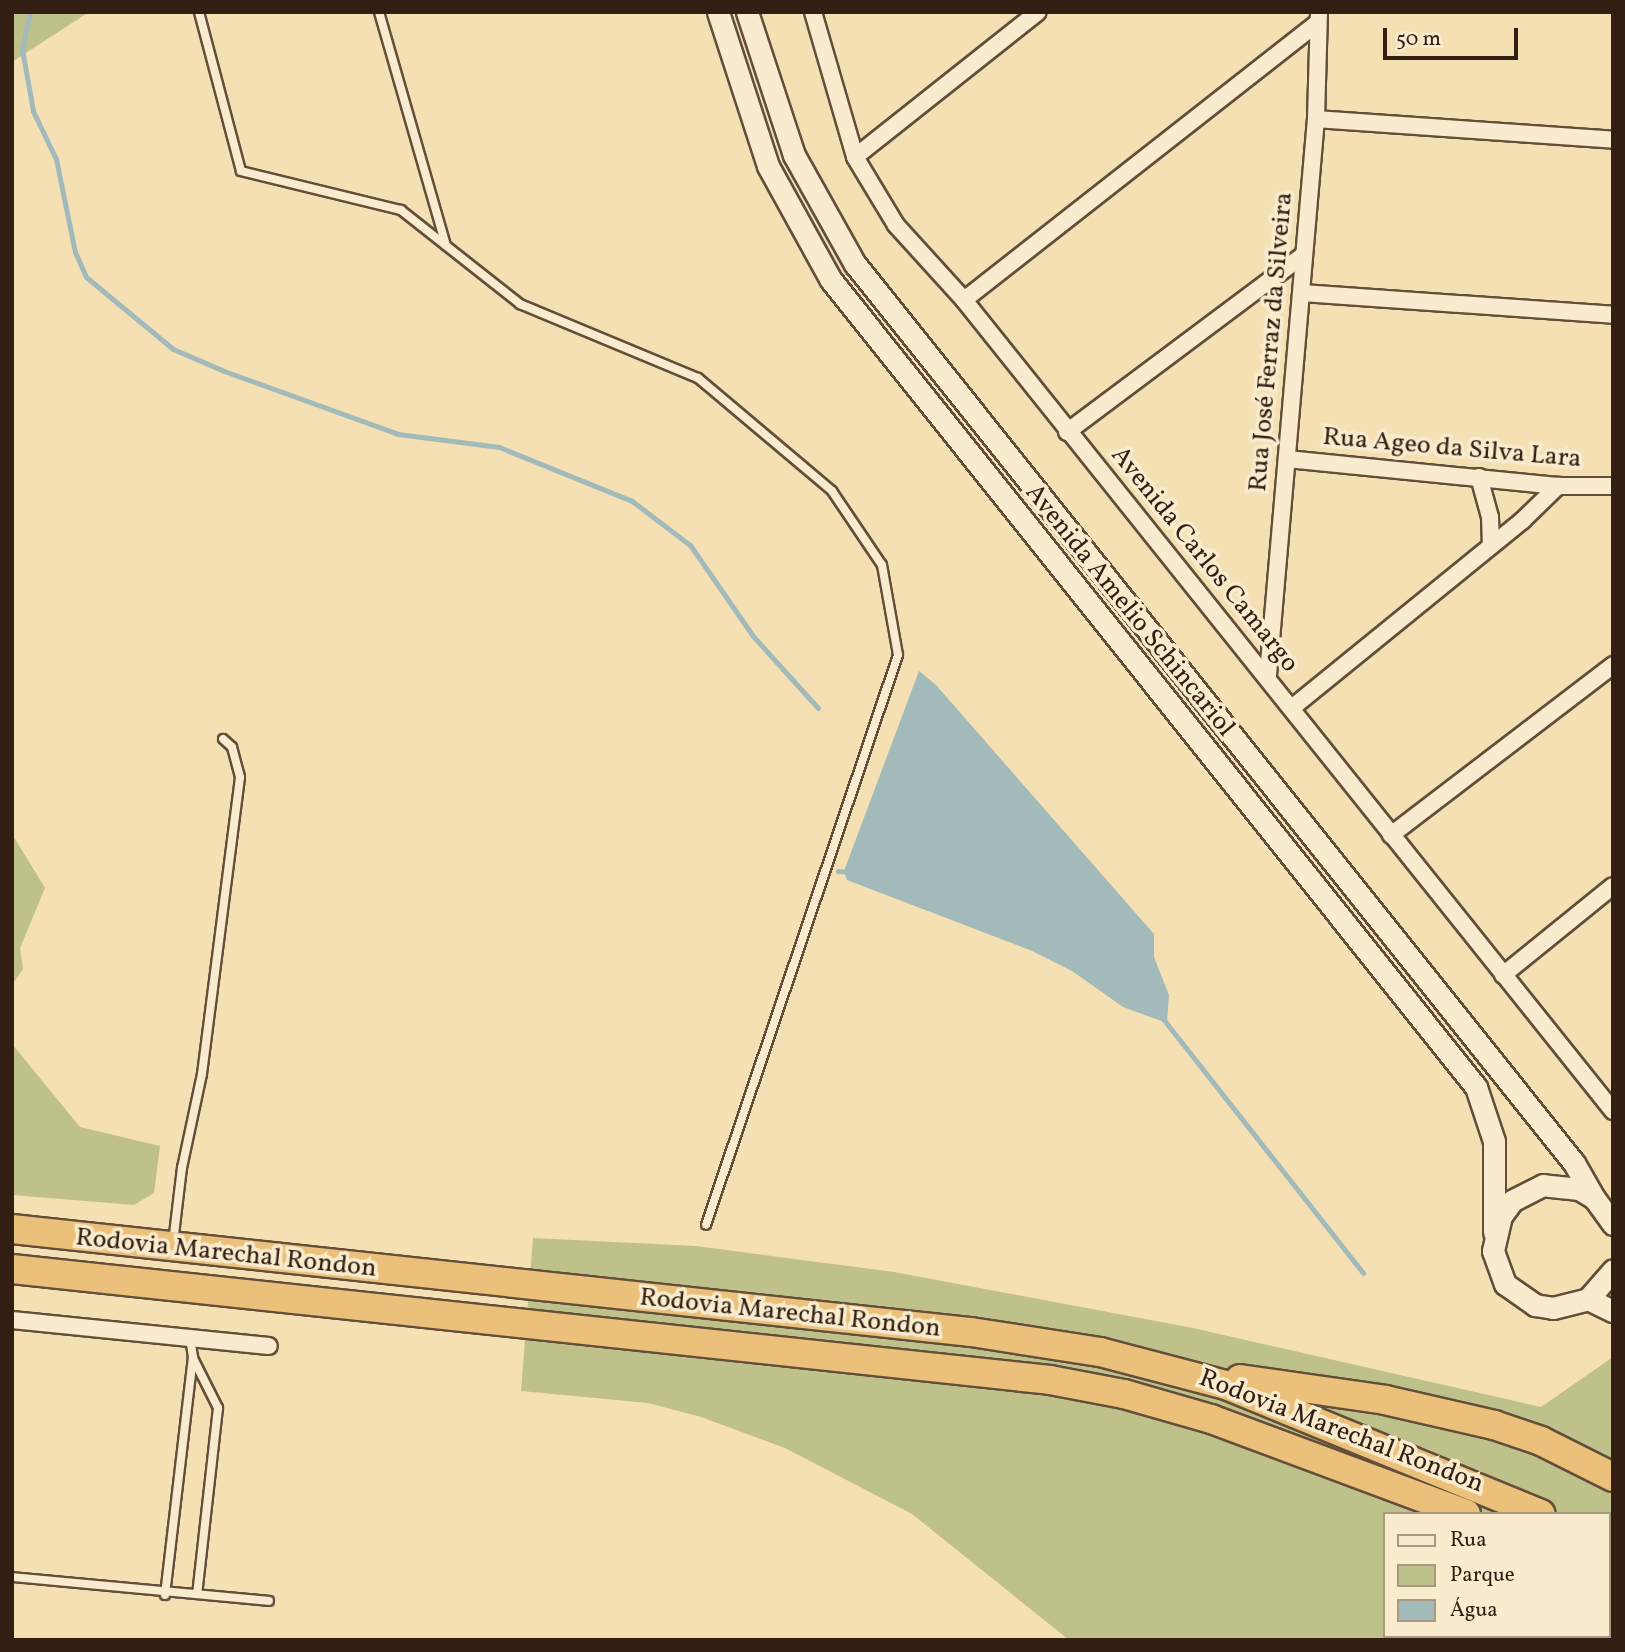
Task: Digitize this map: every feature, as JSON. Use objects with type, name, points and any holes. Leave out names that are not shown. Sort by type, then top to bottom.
[{"type":"highway","name":"Rodovia Marechal Rondon","points":[[12,1229],[1006,1337],[1175,1369],[1398,1453],[1536,1512]]},
{"type":"highway","name":"Rodovia Marechal Rondon","points":[[12,1269],[1050,1380],[1124,1394],[1211,1419],[1461,1512]]},
{"type":"highway","points":[[1175,1369],[1435,1410],[1541,1441],[1613,1477]]},
{"type":"main road","name":"Avenida Amelio Schincariol","points":[[718,12],[768,166],[831,280],[1475,1087],[1494,1141],[1496,1268],[1518,1297],[1553,1308],[1588,1299]]},
{"type":"main road","name":"Avenida Amelio Schincariol","points":[[747,12],[794,155],[855,264],[1574,1163],[1607,1213]]},
{"type":"main road","points":[[1494,1232],[1512,1201],[1543,1185],[1561,1184],[1607,1213]]},
{"type":"main road","points":[[1613,1270],[1588,1299],[1613,1311]]},
{"type":"street","name":"Avenida Carlos Camargo","points":[[813,12],[855,157],[896,225],[964,300],[1067,432],[1293,707],[1503,975],[1612,1107]]},
{"type":"street","points":[[855,157],[1038,12]]},
{"type":"street","points":[[964,300],[1318,17]]},
{"type":"street","name":"Rua José Ferraz da Silveira","points":[[1268,676],[1317,119],[1318,17]]},
{"type":"street","points":[[1317,119],[1613,140]]},
{"type":"street","points":[[1067,432],[1304,255]]},
{"type":"street","points":[[1302,293],[1613,315]]},
{"type":"street","name":"Rua Ageo da Silva Lara","points":[[1287,459],[1558,486],[1613,486]]},
{"type":"street","points":[[1479,477],[1490,517],[1491,545]]},
{"type":"street","points":[[1293,707],[1491,545],[1558,486]]},
{"type":"street","points":[[1391,835],[1613,665]]},
{"type":"street","points":[[1503,975],[1613,886]]},
{"type":"street","points":[[12,1320],[270,1346]]},
{"type":"lane","points":[[200,12],[241,171],[401,210],[520,304],[698,377],[832,491],[882,565],[898,655],[706,1225]]},
{"type":"lane","points":[[379,12],[447,246]]},
{"type":"lane","points":[[173,1248],[182,1168],[202,1074],[240,777],[238,761],[223,739]]},
{"type":"lane","points":[[165,1595],[193,1358],[190,1338]]},
{"type":"lane","points":[[193,1358],[218,1408],[197,1594]]},
{"type":"lane","points":[[12,1577],[165,1595],[197,1594],[269,1601]]},
{"type":"green space","points":[[12,12],[89,12],[12,62]]},
{"type":"green space","points":[[12,834],[45,888],[20,948],[23,969],[12,985]]},
{"type":"green space","points":[[12,1044],[80,1127],[160,1146],[154,1193],[134,1205],[12,1195]]},
{"type":"green space","points":[[533,1238],[696,1246],[894,1272],[1193,1328],[1541,1407],[1613,1357],[1613,1640],[1069,1640],[912,1514],[785,1448],[701,1417],[648,1403],[521,1391]]},
{"type":"water","points":[[919,671],[936,685],[1154,934],[1154,957],[1169,995],[1167,1023],[1123,1007],[1072,971],[1030,950],[847,880],[844,871]]},
{"type":"waterway","points":[[30,12],[22,49],[33,111],[56,159],[75,252],[86,277],[173,349],[224,371],[398,434],[499,447],[632,501],[690,545],[753,636],[818,708]]},
{"type":"waterway","points":[[838,871],[850,872]]},
{"type":"waterway","points":[[1164,1020],[1363,1273]]}]
